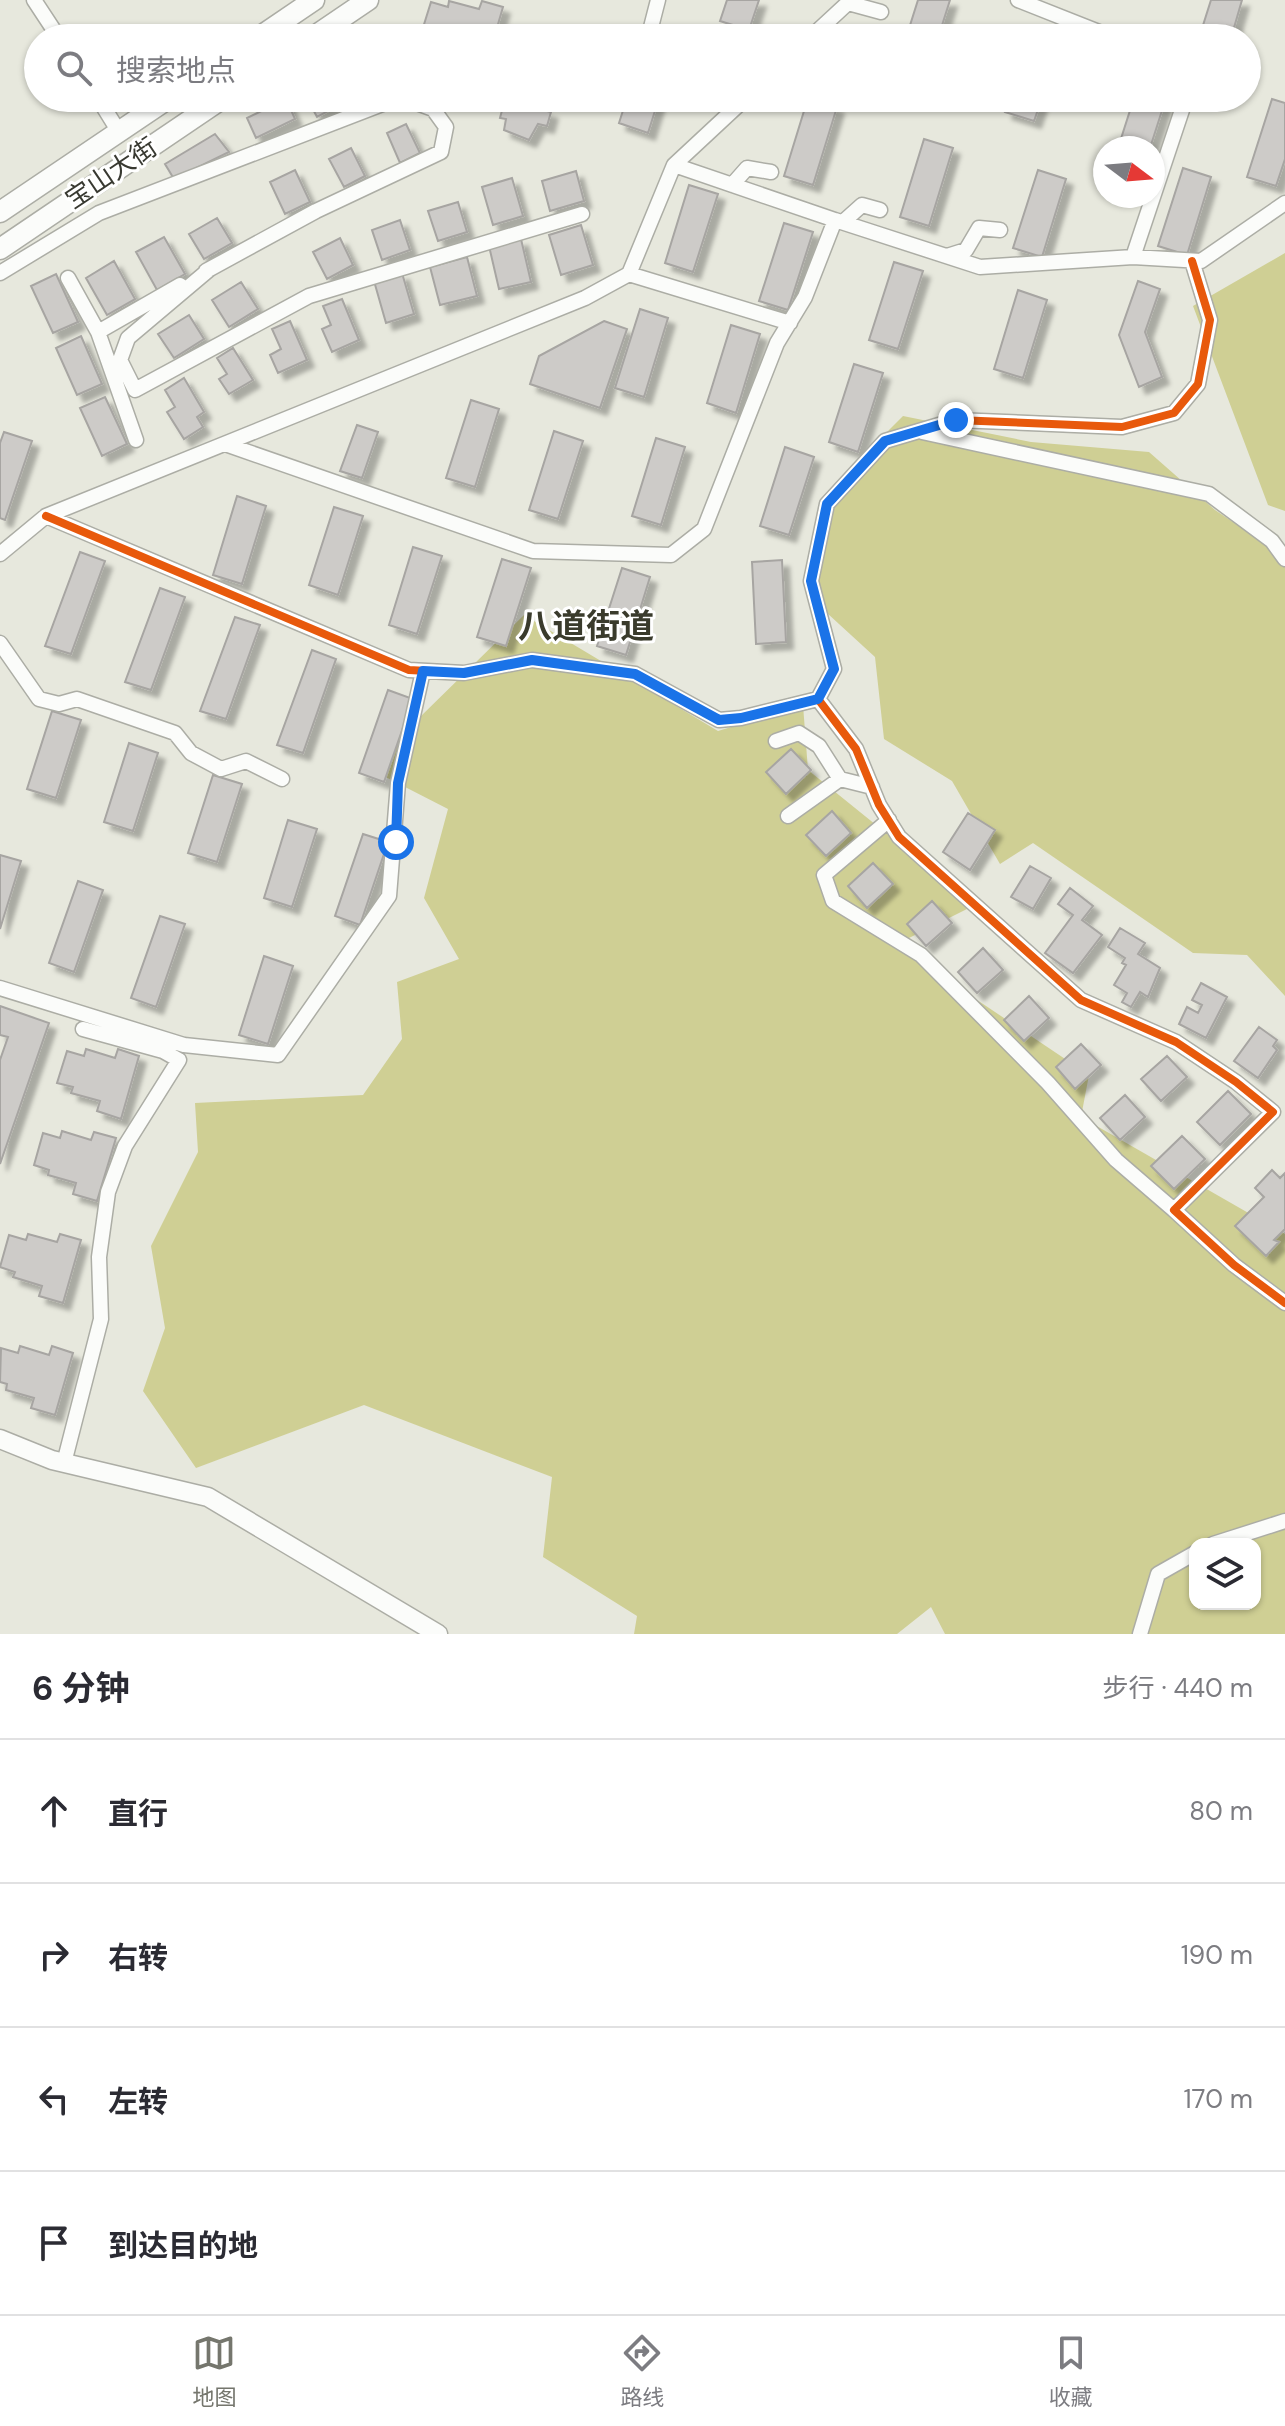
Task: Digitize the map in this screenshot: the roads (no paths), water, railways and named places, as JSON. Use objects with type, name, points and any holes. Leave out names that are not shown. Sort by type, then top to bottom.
[{"type":"main road","points":[[279,24],[314,0]]},
{"type":"main road","points":[[333,24],[368,0]]},
{"type":"main road","name":"宝山大街","points":[[0,212],[148,112]]},
{"type":"main road","name":"宝山大街","points":[[0,249],[202,112]]},
{"type":"street","points":[[34,0],[50,24]]},
{"type":"street","points":[[652,24],[658,0]]},
{"type":"street","points":[[1018,0],[1079,24]]},
{"type":"street","points":[[825,24],[850,1],[881,12]]},
{"type":"street","points":[[107,112],[119,132]]},
{"type":"street","points":[[0,273],[99,213],[364,112]]},
{"type":"street","points":[[98,332],[316,211],[441,152],[446,127],[435,112]]},
{"type":"street","points":[[0,554],[46,516],[585,298],[629,274],[674,165],[731,112]]},
{"type":"street","points":[[1133,257],[1181,112]]},
{"type":"street","points":[[674,165],[980,267],[1133,257],[1201,261],[1285,203]]},
{"type":"street","points":[[732,185],[747,168],[771,172]]},
{"type":"street","points":[[225,444],[533,551],[671,555],[704,529],[777,343],[805,297],[839,221],[862,205],[880,210]]},
{"type":"street","points":[[211,268],[128,338],[120,360],[135,390],[309,296],[582,214]]},
{"type":"street","points":[[947,256],[966,250],[979,228],[1000,230]]},
{"type":"street","points":[[46,516],[409,670],[464,673],[532,660],[635,674],[719,720],[741,718],[818,699],[834,669],[811,581],[827,504],[885,441],[956,420],[1122,427],[1174,413],[1198,384],[1210,320],[1192,261]]},
{"type":"street","points":[[629,274],[790,323]]},
{"type":"street","points":[[68,278],[98,332],[136,440]]},
{"type":"street","points":[[917,431],[1209,494],[1272,541],[1285,559]]},
{"type":"street","points":[[0,643],[39,699],[59,704],[77,699],[175,733],[191,753],[221,769],[246,761],[282,779]]},
{"type":"street","points":[[0,988],[184,1045],[278,1055],[389,896],[398,783],[423,671]]},
{"type":"street","points":[[818,699],[856,749],[899,837],[1081,1000],[1176,1042],[1236,1082],[1273,1112],[1174,1210]]},
{"type":"street","points":[[776,741],[799,733],[819,746],[840,779],[872,787]]},
{"type":"street","points":[[788,816],[840,779]]},
{"type":"street","points":[[889,820],[824,875],[833,901],[921,955],[1048,1083],[1116,1160],[1234,1265],[1285,1303]]},
{"type":"street","points":[[64,1463],[101,1319],[99,1257],[108,1192],[125,1146],[179,1060],[163,1051],[83,1029]]},
{"type":"street","points":[[0,1439],[64,1463],[208,1497],[438,1634]]},
{"type":"street","points":[[1232,1538],[1285,1521]]},
{"type":"street","points":[[1140,1634],[1158,1574],[1189,1556]]},
{"type":"district","name":"八道街道","points":[[586,626]]}]
